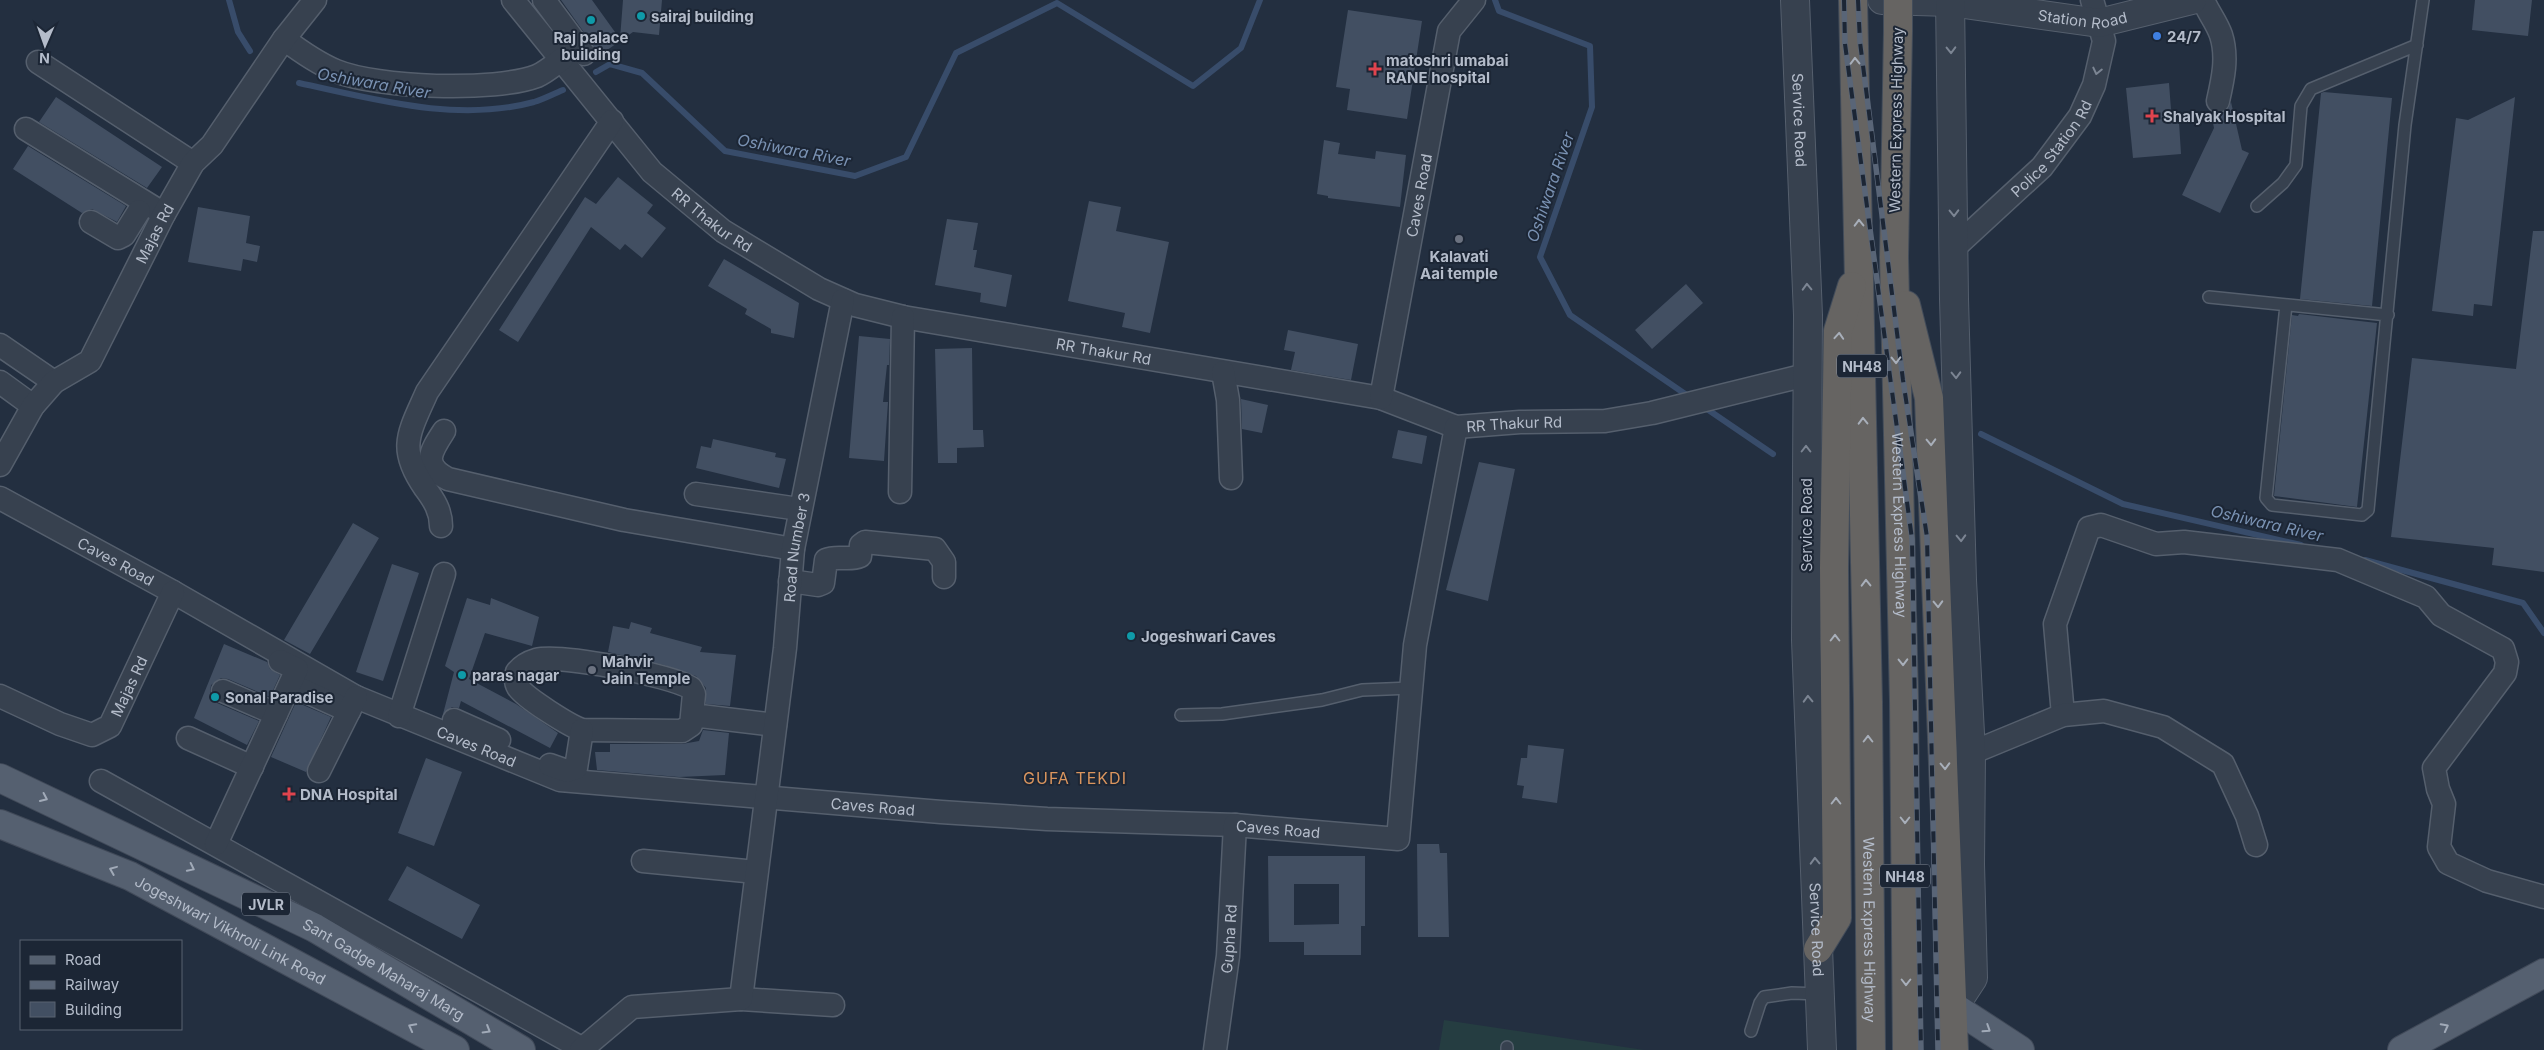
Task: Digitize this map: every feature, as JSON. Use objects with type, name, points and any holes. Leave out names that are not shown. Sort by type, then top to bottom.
[{"type":"highway","name":"Western Express Highway","points":[[1853,0],[1868,702],[1871,1050]]},
{"type":"highway","name":"Western Express Highway","points":[[1898,0],[1894,257],[1904,701],[1907,1050]]},
{"type":"highway","points":[[1894,257],[1929,398],[1960,885],[1962,940],[1954,1008],[1954,1050]]},
{"type":"highway","points":[[1818,949],[1837,918],[1834,568],[1838,331],[1860,258]]},
{"type":"main road","name":"Sant Gadge Maharaj Marg","points":[[0,778],[315,928],[521,1050]]},
{"type":"main road","name":"Jogeshwari Vikhroli Link Road","points":[[0,824],[130,876],[455,1050]]},
{"type":"main road","points":[[2402,1050],[2544,973]]},
{"type":"main road","points":[[1954,1008],[2020,1050]]},
{"type":"street","name":"Majas Rd","points":[[0,465],[32,406],[54,382],[90,361],[162,218],[193,163],[212,145],[284,39],[315,0]]},
{"type":"street","name":"Caves Road","points":[[1381,398],[1449,31],[1474,0]]},
{"type":"street","name":"Service Road","points":[[1795,0],[1808,315],[1806,375],[1806,640],[1822,1050]]},
{"type":"street","name":"Station Road","points":[[1882,0],[1950,1],[2095,10],[2192,0]]},
{"type":"street","name":"Station Road","points":[[2041,0],[2095,10],[2126,0]]},
{"type":"street","points":[[2203,0],[2221,35],[2225,74],[2218,100]]},
{"type":"street","points":[[520,8],[544,1],[584,54]]},
{"type":"street","points":[[1950,1],[1962,571],[1971,753],[1960,885]]},
{"type":"street","name":"RR Thakur Rd","points":[[520,8],[652,172],[723,231],[819,289],[855,305],[903,317],[1381,398],[1456,427],[1520,422],[1605,421],[1652,413],[1806,375]]},
{"type":"street","name":"Police Station Rd","points":[[1954,248],[2042,167],[2080,116],[2094,85],[2104,41],[2095,10]]},
{"type":"street","points":[[284,39],[308,56],[336,71],[359,78],[414,85],[449,86],[511,82],[537,76],[562,59]]},
{"type":"street","points":[[38,62],[193,163]]},
{"type":"street","points":[[442,526],[441,514],[415,473],[407,455],[410,431],[427,392],[612,121]]},
{"type":"street","points":[[29,136],[162,218],[139,211],[29,136]]},
{"type":"street","points":[[91,222],[118,238],[124,235],[139,211]]},
{"type":"street","name":"Road Number 3","points":[[741,999],[793,549],[799,509],[843,300]]},
{"type":"street","points":[[900,492],[903,317]]},
{"type":"street","points":[[0,345],[54,382]]},
{"type":"street","points":[[1223,372],[1228,400],[1230,478]]},
{"type":"street","points":[[0,382],[32,406]]},
{"type":"street","name":"Caves Road","points":[[0,498],[173,592],[302,678],[352,704],[399,716],[560,780],[765,798],[1047,819],[1235,826],[1398,839],[1415,645],[1456,427]]},
{"type":"street","points":[[444,431],[430,452],[431,464],[437,473],[448,479],[624,520],[793,549]]},
{"type":"street","points":[[696,494],[799,509]]},
{"type":"street","points":[[2063,715],[2055,624],[2089,528],[2101,525],[2156,544],[2184,542],[2338,560],[2426,597],[2441,615],[2503,649],[2507,662],[2505,673],[2434,768],[2444,804],[2439,847],[2448,863],[2487,881],[2544,897]]},
{"type":"street","points":[[790,581],[818,585],[823,583],[826,560],[832,557],[854,558],[860,556],[861,546],[865,542],[925,547],[935,550],[944,562],[944,577]]},
{"type":"street","points":[[399,716],[444,574]]},
{"type":"street","name":"Majas Rd","points":[[0,696],[60,724],[92,735],[110,726],[173,592]]},
{"type":"street","points":[[234,641],[297,669],[276,714],[259,760]]},
{"type":"street","points":[[542,659],[600,664],[691,688],[694,694],[692,715],[691,725],[682,731],[582,730],[572,727],[521,691],[516,682],[517,672],[529,662],[542,659]]},
{"type":"street","points":[[216,844],[302,678]]},
{"type":"street","points":[[224,691],[276,714]]},
{"type":"street","points":[[319,771],[352,704]]},
{"type":"street","points":[[1971,753],[2063,715],[2104,711],[2163,726],[2223,764],[2247,816],[2256,845]]},
{"type":"street","points":[[692,715],[774,725]]},
{"type":"street","points":[[454,720],[567,771],[573,771],[577,766],[582,730]]},
{"type":"street","points":[[188,738],[259,760]]},
{"type":"street","points":[[102,781],[582,1049],[632,1007],[741,999],[832,1005]]},
{"type":"street","name":"Gupha Rd","points":[[1215,1050],[1228,956],[1235,826]]},
{"type":"street","points":[[643,861],[756,872]]},
{"type":"lane","points":[[2286,304],[2266,498],[2272,505],[2362,515],[2368,510],[2405,125],[2423,0]]},
{"type":"lane","points":[[2257,206],[2283,183],[2296,166],[2302,106],[2311,89],[2416,45]]},
{"type":"lane","points":[[2210,297],[2388,315]]},
{"type":"lane","points":[[1181,715],[1222,714],[1322,700],[1362,690],[1411,688]]},
{"type":"lane","points":[[1751,1032],[1760,1003],[1764,997],[1792,993],[1820,994]]},
{"type":"green space","points":[[1444,1020],[1644,1050],[1439,1050]]},
{"type":"building","points":[[561,0],[592,0],[620,39],[623,0],[662,0],[659,35],[633,32],[600,55]]},
{"type":"building","points":[[2475,0],[2532,0],[2528,36],[2472,30]]},
{"type":"building","points":[[1348,10],[1422,21],[1407,119],[1347,110],[1350,89],[1336,87]]},
{"type":"building","points":[[2169,83],[2172,123],[2179,122],[2181,154],[2133,158],[2126,88]]},
{"type":"building","points":[[2321,93],[2392,98],[2372,306],[2300,299]]},
{"type":"building","points":[[56,97],[162,167],[147,188],[39,122]]},
{"type":"building","points":[[2515,97],[2492,306],[2474,304],[2473,316],[2432,311],[2456,118],[2468,120]]},
{"type":"building","points":[[2231,102],[2242,150],[2249,153],[2220,213],[2182,195],[2214,128],[2211,112],[2222,113],[2228,109]]},
{"type":"building","points":[[1324,140],[1340,143],[1338,154],[1375,159],[1376,151],[1406,155],[1400,207],[1328,198],[1328,196],[1317,194]]},
{"type":"building","points":[[28,146],[126,206],[117,222],[92,209],[82,213],[13,169]]},
{"type":"building","points":[[618,177],[653,205],[647,213],[666,228],[642,258],[625,244],[620,250],[591,227],[518,342],[499,330],[585,197],[596,204]]},
{"type":"building","points":[[1089,201],[1121,207],[1116,231],[1169,242],[1150,333],[1122,327],[1125,313],[1068,301]]},
{"type":"building","points":[[198,207],[250,216],[246,243],[260,246],[257,262],[243,259],[241,271],[188,262]]},
{"type":"building","points":[[947,219],[978,223],[973,250],[977,250],[974,267],[1012,275],[1006,307],[980,302],[981,293],[935,285]]},
{"type":"building","points":[[2533,231],[2544,231],[2544,572],[2492,565],[2494,548],[2391,537],[2412,358],[2516,369]]},
{"type":"building","points":[[724,259],[799,303],[794,338],[771,333],[771,329],[745,314],[747,309],[708,286]]},
{"type":"building","points":[[1686,284],[1703,303],[1652,349],[1635,330]]},
{"type":"building","points":[[2299,314],[2377,323],[2357,507],[2274,496],[2292,315],[2298,316]]},
{"type":"building","points":[[1288,330],[1358,344],[1351,380],[1291,370],[1295,352],[1284,350]]},
{"type":"building","points":[[859,336],[890,339],[889,365],[887,365],[883,402],[888,402],[884,461],[849,458]]},
{"type":"building","points":[[972,348],[973,430],[983,430],[984,447],[957,448],[957,463],[938,463],[935,349]]},
{"type":"building","points":[[1241,399],[1268,405],[1262,433],[1242,429]]},
{"type":"building","points":[[1398,430],[1427,436],[1422,464],[1392,458]]},
{"type":"building","points":[[713,439],[776,453],[775,457],[786,459],[779,488],[696,468],[701,446],[711,448]]},
{"type":"building","points":[[1479,462],[1515,469],[1488,601],[1446,590]]},
{"type":"building","points":[[353,523],[379,538],[310,654],[284,640]]},
{"type":"building","points":[[392,564],[419,573],[383,681],[356,672]]},
{"type":"building","name":"paras nagar","points":[[467,598],[490,605],[491,598],[539,617],[532,646],[485,633],[469,679],[516,704],[558,733],[550,748],[461,701],[459,708],[452,707],[443,714],[454,672],[445,666]]},
{"type":"building","points":[[631,622],[652,628],[650,633],[702,647],[700,652],[736,655],[730,706],[706,704],[706,688],[696,676],[664,665],[608,652],[613,626],[629,629]]},
{"type":"building","name":"Sonal Paradise","points":[[224,644],[267,662],[270,669],[280,675],[270,697],[228,679],[221,678],[211,685],[210,693],[217,703],[259,721],[247,745],[194,718]]},
{"type":"building","points":[[296,702],[331,717],[306,772],[271,757]]},
{"type":"building","points":[[703,730],[729,733],[725,775],[679,777],[597,770],[595,752],[610,752],[610,744],[682,744],[699,741]]},
{"type":"building","points":[[1528,745],[1564,749],[1557,803],[1522,798],[1524,786],[1517,785],[1521,758],[1527,758]]},
{"type":"building","points":[[426,758],[462,772],[434,846],[398,833]]},
{"type":"building","points":[[1417,844],[1439,844],[1440,853],[1447,853],[1449,937],[1418,937]]},
{"type":"building","points":[[1268,856],[1365,856],[1365,926],[1361,926],[1361,955],[1304,955],[1304,942],[1269,942]],"holes":[[[1294,884],[1339,884],[1339,924],[1294,925]]]},
{"type":"building","points":[[407,866],[480,905],[462,939],[388,900]]},
{"type":"waterway","name":"Oshiwara River","points":[[229,0],[238,32],[250,51]]},
{"type":"waterway","name":"Oshiwara River","points":[[596,72],[610,64],[642,73],[725,151],[855,176],[906,157],[956,53],[1057,3],[1193,86],[1241,48],[1260,0]]},
{"type":"waterway","name":"Oshiwara River","points":[[1495,0],[1499,11],[1590,46],[1592,107],[1540,257],[1570,315],[1691,398]]},
{"type":"waterway","name":"Oshiwara River","points":[[299,83],[386,102],[446,109],[475,110],[505,108],[534,102],[563,90]]},
{"type":"waterway","name":"Oshiwara River","points":[[1704,407],[1773,454]]},
{"type":"waterway","name":"Oshiwara River","points":[[1981,434],[2123,504],[2301,545]]},
{"type":"waterway","name":"Oshiwara River","points":[[2365,560],[2523,603],[2544,633]]},
{"type":"railway","points":[[1844,0],[1845,44],[1912,539],[1921,1050]]},
{"type":"railway","points":[[1858,0],[1860,42],[1903,380],[1927,537],[1938,1050]]},
{"type":"place","name":"sairaj building","points":[[641,16]]},
{"type":"place","name":"Raj palace building","points":[[591,20]]},
{"type":"place","name":"24/7","points":[[2157,36]]},
{"type":"place","name":"matoshri umabai RANE hospital","points":[[1375,69]]},
{"type":"place","name":"Shalyak Hospital","points":[[2152,116]]},
{"type":"place","name":"Kalavati Aai temple","points":[[1459,239]]},
{"type":"place","name":"Jogeshwari Caves","points":[[1131,636]]},
{"type":"place","name":"Mahvir Jain Temple","points":[[592,670]]},
{"type":"place","name":"paras nagar","points":[[462,675]]},
{"type":"place","name":"Sonal Paradise","points":[[215,697]]},
{"type":"place","name":"DNA Hospital","points":[[289,794]]},
{"type":"district","name":"GUFA TEKDI","points":[[1075,778]]}]
